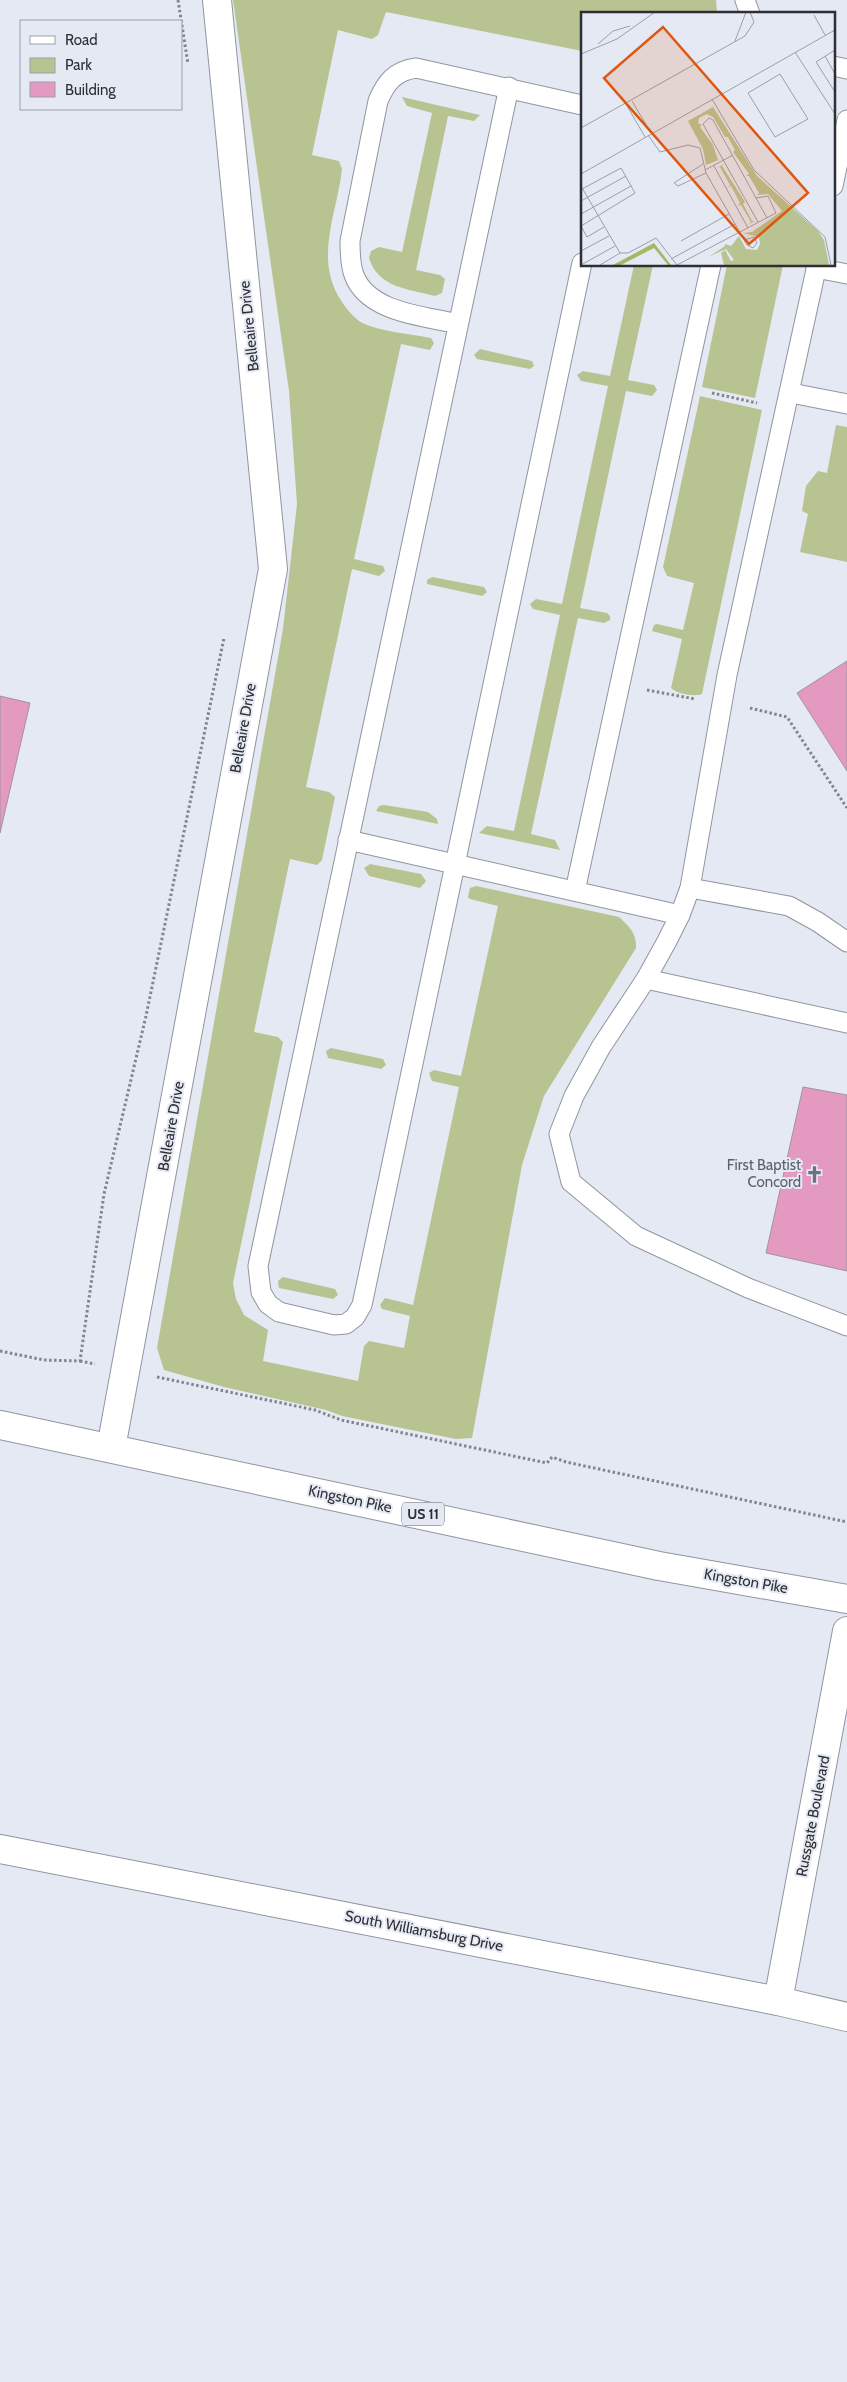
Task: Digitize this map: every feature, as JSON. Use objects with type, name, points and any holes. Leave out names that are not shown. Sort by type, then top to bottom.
[{"type":"street","name":"Belleaire Drive","points":[[111,1448],[273,569],[218,0]]},
{"type":"street","name":"Kingston Pike","points":[[0,1425],[659,1566],[847,1598]]},
{"type":"street","name":"Russgate Boulevard","points":[[778,2001],[847,1631]]},
{"type":"street","name":"South Williamsburg Drive","points":[[0,1848],[778,2001],[847,2017]]},
{"type":"lane","points":[[745,0],[749,12]]},
{"type":"lane","points":[[834,66],[847,68]]},
{"type":"lane","points":[[458,324],[382,304],[368,293],[354,277],[350,261],[350,240],[378,101],[385,86],[402,70],[416,68],[509,87],[581,105]]},
{"type":"lane","points":[[509,87],[258,1266],[261,1292],[268,1304],[279,1312],[334,1325],[346,1324],[356,1317],[362,1305],[581,266]]},
{"type":"lane","points":[[834,183],[839,166],[847,120]]},
{"type":"lane","points":[[574,891],[711,266]]},
{"type":"lane","points":[[847,274],[817,266],[727,675],[690,888],[680,915],[646,979],[601,1047],[574,1096],[559,1134],[571,1182],[636,1236],[748,1288],[847,1326]]},
{"type":"lane","points":[[790,392],[847,404]]},
{"type":"lane","points":[[348,840],[680,915]]},
{"type":"lane","points":[[690,888],[789,906],[818,922],[847,942]]},
{"type":"lane","points":[[646,979],[847,1022]]},
{"type":"path","points":[[178,0],[181,20]]},
{"type":"path","points":[[182,27],[188,68]]},
{"type":"path","points":[[707,393],[759,403]]},
{"type":"path","points":[[80,1361],[104,1194],[146,1016],[226,630]]},
{"type":"path","points":[[0,1351],[44,1360],[80,1361],[126,1370],[315,1410],[341,1420],[547,1463],[552,1457],[566,1462],[847,1522]]},
{"type":"green space","points":[[233,0],[716,0],[717,12],[581,12],[581,51],[386,12],[378,35],[372,39],[338,30],[312,155],[339,161],[342,169],[329,237],[328,253],[329,270],[333,286],[342,302],[353,316],[367,325],[431,338],[434,343],[430,350],[401,344],[354,559],[383,566],[385,571],[379,576],[352,569],[306,787],[329,792],[335,797],[322,860],[317,865],[290,859],[254,1032],[278,1037],[283,1042],[233,1283],[236,1299],[244,1315],[268,1330],[263,1361],[358,1381],[364,1346],[369,1341],[404,1348],[410,1316],[382,1309],[380,1305],[385,1298],[413,1305],[459,1087],[432,1081],[429,1073],[434,1070],[461,1076],[498,906],[470,899],[468,897],[470,888],[476,886],[619,917],[632,931],[636,943],[636,948],[544,1096],[522,1165],[472,1438],[456,1439],[342,1416],[326,1410],[224,1387],[164,1370],[157,1348],[283,629],[297,504],[289,391]]},
{"type":"green space","points":[[402,97],[480,115],[474,121],[448,116],[416,270],[440,275],[445,279],[442,293],[435,296],[405,289],[387,281],[379,276],[369,258],[371,251],[379,247],[402,252],[432,113],[407,106]]},
{"type":"green space","points":[[634,266],[653,266],[628,380],[654,385],[657,390],[652,396],[626,391],[580,608],[607,613],[610,616],[610,620],[604,623],[578,618],[531,834],[555,840],[560,850],[479,833],[487,826],[514,831],[560,615],[533,609],[530,604],[536,599],[562,604],[608,386],[581,381],[577,375],[583,371],[610,376]]},
{"type":"green space","points":[[727,266],[783,266],[755,398],[702,387]]},
{"type":"green space","points":[[480,349],[532,361],[534,366],[530,369],[477,359],[474,355]]},
{"type":"green space","points":[[700,396],[762,410],[702,694],[690,695],[671,688],[682,639],[652,631],[654,625],[657,624],[683,630],[694,583],[667,576],[663,567]]},
{"type":"green space","points":[[836,425],[847,427],[847,562],[800,552],[808,514],[802,511],[806,486],[818,471],[827,473]]},
{"type":"green space","points":[[432,577],[484,587],[487,592],[482,596],[427,584],[427,580]]},
{"type":"green space","points":[[384,805],[428,812],[437,819],[438,824],[376,811],[379,806]]},
{"type":"green space","points":[[370,864],[421,874],[426,881],[420,888],[369,876],[364,868]]},
{"type":"green space","points":[[331,1048],[383,1059],[386,1065],[381,1069],[328,1058],[326,1051]]},
{"type":"green space","points":[[283,1277],[335,1289],[338,1295],[333,1299],[279,1288],[278,1281]]},
{"type":"building","points":[[847,661],[847,771],[797,693]]},
{"type":"building","points":[[0,696],[30,703],[0,833]]},
{"type":"building","name":"First Baptist Concord","points":[[803,1087],[847,1095],[847,1271],[766,1253]]},
{"type":"place","name":"First Baptist Concord","points":[[815,1174]]}]
